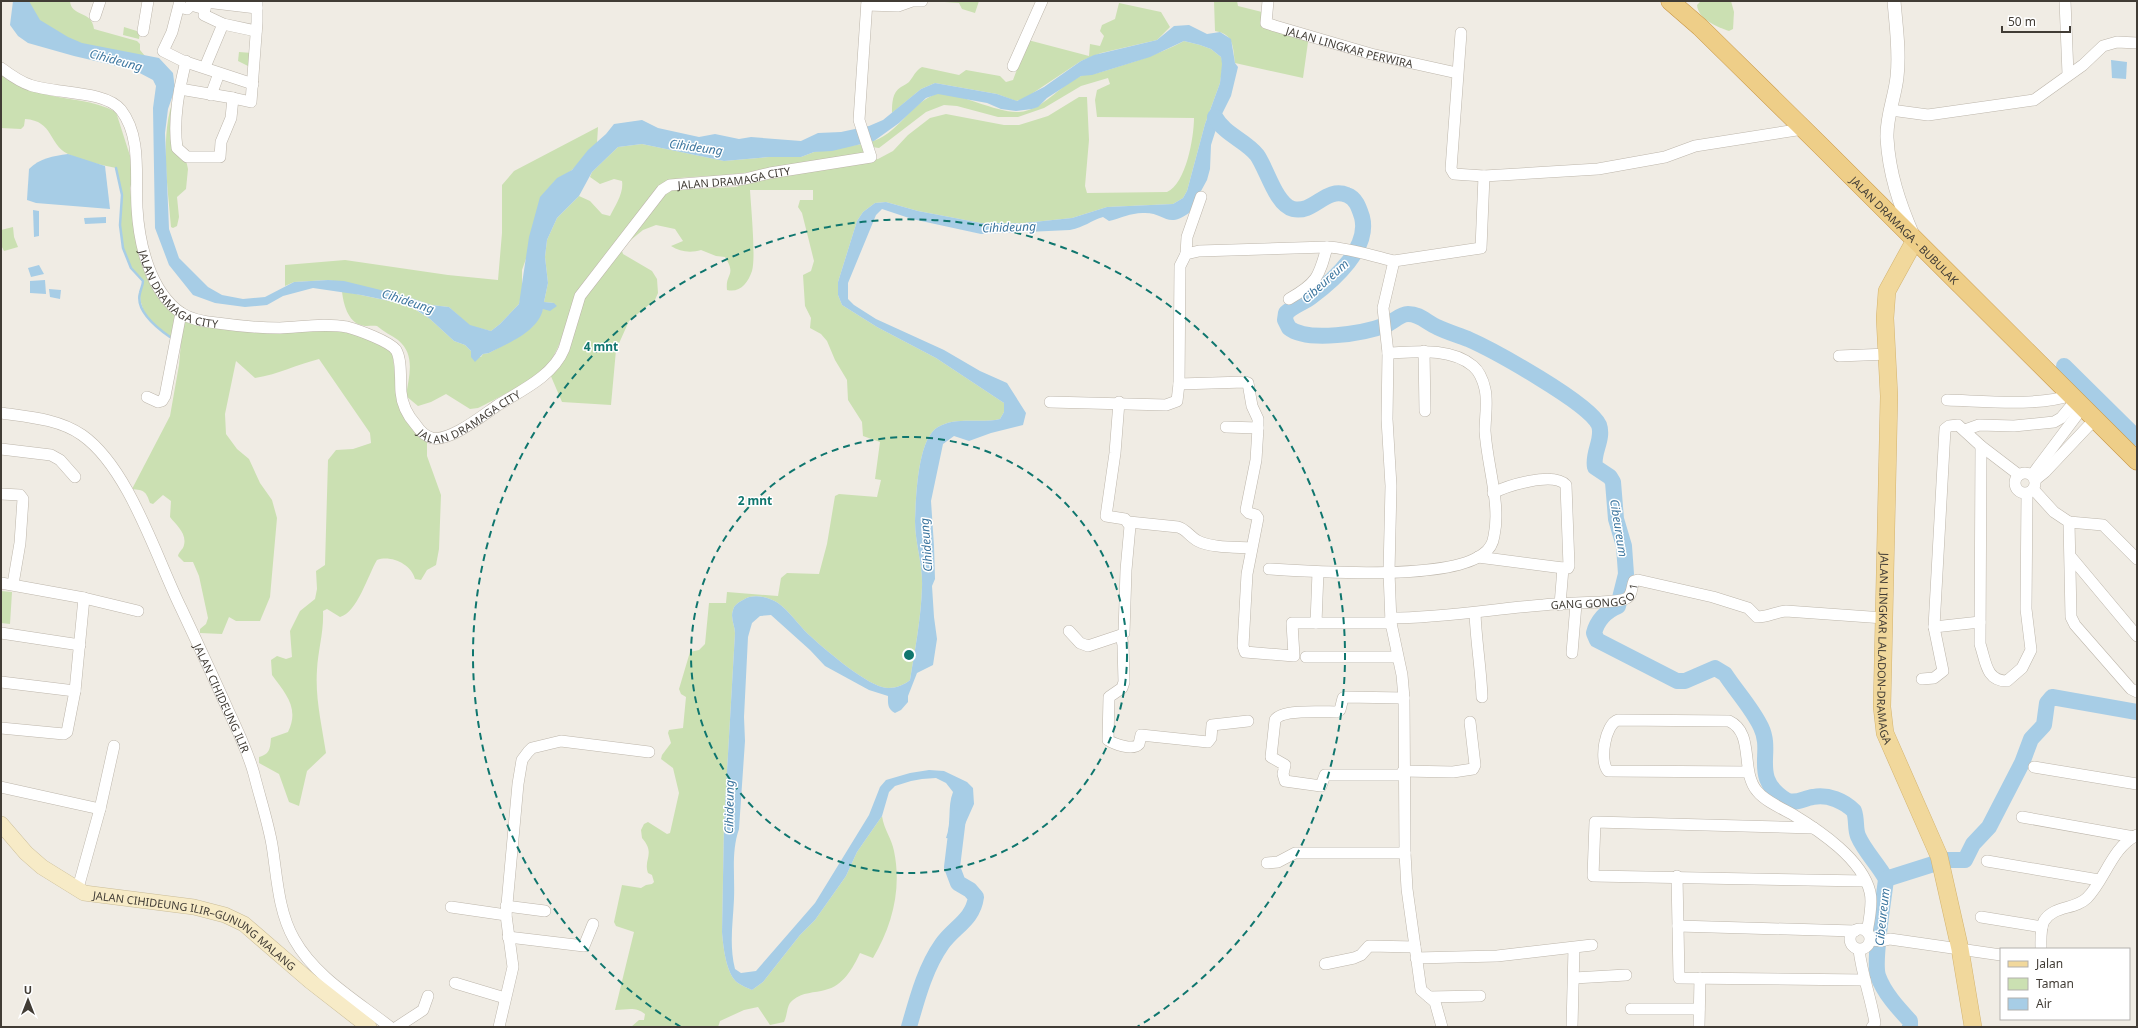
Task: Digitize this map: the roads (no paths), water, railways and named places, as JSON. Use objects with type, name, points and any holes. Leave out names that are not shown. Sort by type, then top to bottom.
[{"type":"highway","name":"JALAN DRAMAGA - BUBULAK","points":[[1670,1],[1700,27],[1915,240],[2077,411],[2137,460]]},
{"type":"main road","name":"JALAN LINGKAR LALADON-DRAMAGA","points":[[1915,240],[1887,291],[1885,318],[1888,354],[1887,533],[1882,701],[1885,734],[1941,864],[1960,953],[1973,1027]]},
{"type":"main road","name":"JALAN CIHIDEUNG ILIR–GUNUNG MALANG","points":[[1,824],[26,853],[42,867],[58,879],[78,888],[84,893],[194,907],[225,915],[251,929],[310,981],[369,1027]]},
{"type":"street","points":[[95,16],[100,1]]},
{"type":"street","points":[[143,31],[148,1]]},
{"type":"street","points":[[867,3],[898,6],[912,1],[922,1]]},
{"type":"street","points":[[1013,66],[1042,1]]},
{"type":"street","name":"JALAN LINGKAR PERWIRA","points":[[1268,1],[1266,23],[1371,54],[1457,74]]},
{"type":"street","points":[[1894,1],[1898,57],[1897,76],[1890,110],[1887,137],[1892,178],[1898,200],[1915,240]]},
{"type":"street","points":[[2064,1],[2068,74]]},
{"type":"street","points":[[180,89],[251,102],[253,84],[256,31],[257,5],[206,2],[204,15],[221,22],[256,31]]},
{"type":"street","points":[[205,67],[221,22],[223,3]]},
{"type":"street","name":"JALAN DRAMAGA CITY","points":[[1,68],[29,85],[56,91],[104,98],[120,109],[127,120],[137,161],[137,209],[141,242],[156,283],[163,296],[181,313],[202,322],[243,327],[333,325],[348,327],[385,342],[395,350],[398,357],[401,397],[405,409],[423,434],[433,438],[447,436],[470,425],[540,377],[552,367],[564,349],[580,296],[662,190],[670,185],[745,179],[869,152],[859,120],[867,3]]},
{"type":"street","points":[[205,9],[191,5],[187,9],[180,4],[172,32],[163,51],[186,61],[253,84]]},
{"type":"street","points":[[1461,33],[1451,171],[1454,174],[1484,176],[1598,169],[1665,157],[1690,147],[1803,129]]},
{"type":"street","points":[[1890,110],[1928,115],[2034,100],[2068,74],[2083,65],[2103,46],[2117,42],[2137,43]]},
{"type":"street","points":[[186,61],[180,89],[175,134],[177,148],[187,157],[220,157],[222,142],[231,118],[233,98]]},
{"type":"street","points":[[211,95],[218,76]]},
{"type":"street","points":[[1186,254],[1198,251],[1344,247],[1366,255],[1394,261],[1482,248],[1484,176]]},
{"type":"street","points":[[1050,402],[1173,404],[1178,397],[1179,384],[1180,266],[1186,254],[1187,237],[1201,197]]},
{"type":"street","points":[[1289,298],[1313,284],[1320,272],[1327,247]]},
{"type":"street","points":[[1394,261],[1384,294],[1383,319],[1388,353],[1387,419],[1391,486],[1389,572],[1391,621],[1397,657],[1402,675],[1404,698],[1404,853],[1420,990],[1424,995],[1429,996],[1480,996]]},
{"type":"street","points":[[147,397],[158,402],[162,401],[165,396],[181,313]]},
{"type":"street","points":[[1269,569],[1318,572],[1389,572],[1458,565],[1478,557],[1487,550],[1494,537],[1496,510],[1486,444],[1486,391],[1479,373],[1473,366],[1459,358],[1424,351],[1388,353]]},
{"type":"street","points":[[1424,351],[1425,411]]},
{"type":"street","points":[[1839,356],[1888,354]]},
{"type":"street","points":[[1120,402],[1115,453],[1106,516],[1129,522],[1183,528],[1190,536],[1199,542],[1251,548],[1258,518],[1256,515],[1249,513],[1246,510],[1256,460],[1258,420],[1252,406],[1249,387],[1244,382],[1179,384]]},
{"type":"street","points":[[1947,400],[2029,402],[2055,400],[2077,411]]},
{"type":"street","points":[[1965,430],[1979,425],[2014,426],[2054,422],[2077,411]]},
{"type":"street","points":[[2019,475],[2014,482],[2019,492],[2032,485],[2045,472],[2077,411]]},
{"type":"street","points":[[1982,446],[1980,644],[1989,674],[1995,680],[2007,681],[2022,668],[2031,650],[2026,609],[2032,485],[2077,411]]},
{"type":"street","name":"JALAN CIHIDEUNG ILIR","points":[[1,413],[50,421],[69,427],[82,436],[105,458],[140,515],[177,600],[244,743],[272,843],[277,881],[286,918],[298,945],[322,975],[390,1027]]},
{"type":"street","points":[[1922,680],[1934,678],[1943,671],[1934,627],[1944,431],[1949,426],[1958,425],[2019,475],[2028,474],[2032,485],[2054,512],[2069,522],[2103,525],[2137,559]]},
{"type":"street","points":[[1226,427],[1258,428]]},
{"type":"street","points":[[1,449],[51,455],[60,460],[75,477]]},
{"type":"street","points":[[1478,557],[1563,568],[1568,568],[1569,566],[1564,483],[1551,480],[1512,484],[1493,493]]},
{"type":"street","points":[[1,494],[20,495],[23,499],[20,542],[13,584]]},
{"type":"street","points":[[1069,631],[1080,643],[1088,646],[1124,633],[1129,522]]},
{"type":"street","points":[[2069,522],[2071,557],[2071,617],[2075,625],[2126,683],[2137,692]]},
{"type":"street","name":"GANG GONGGO 1","points":[[1251,548],[1247,574],[1243,626],[1243,649],[1245,652],[1294,656],[1292,623],[1391,621],[1475,613],[1491,609],[1620,600],[1631,595],[1634,581],[1638,580],[1712,596],[1748,608],[1757,618],[1775,612],[1786,612],[1884,618]]},
{"type":"street","points":[[2071,557],[2137,636]]},
{"type":"street","points":[[1560,605],[1563,568]]},
{"type":"street","points":[[1316,623],[1318,572]]},
{"type":"street","points":[[1,583],[84,598],[138,611]]},
{"type":"street","points":[[1,728],[64,734],[69,728],[75,691],[84,598]]},
{"type":"street","points":[[1572,653],[1576,604]]},
{"type":"street","points":[[1475,613],[1476,644],[1481,669],[1482,697]]},
{"type":"street","points":[[1934,627],[1980,622]]},
{"type":"street","points":[[1,633],[80,645]]},
{"type":"street","points":[[1121,635],[1123,645],[1124,682],[1122,688],[1109,697],[1109,741],[1125,747],[1134,747],[1139,744],[1141,735],[1208,742],[1211,738],[1212,725],[1248,721]]},
{"type":"street","points":[[1306,657],[1397,657]]},
{"type":"street","points":[[1,682],[75,691]]},
{"type":"street","points":[[1404,698],[1345,697],[1343,698],[1340,710],[1336,712],[1292,712],[1281,715],[1275,720],[1270,751],[1271,757],[1285,765],[1283,774],[1285,781],[1303,785],[1321,786],[1323,785],[1325,775],[1453,772],[1473,769],[1475,765],[1470,722]]},
{"type":"street","points":[[1749,772],[1608,771],[1604,767],[1604,746],[1612,723],[1618,720],[1729,721],[1740,729],[1749,772],[1757,792],[1832,840],[1859,870],[1865,880],[1871,893],[1865,935],[1866,948],[1859,950]]},
{"type":"street","points":[[499,1027],[513,967],[508,937],[506,910],[518,784],[522,760],[532,748],[561,741],[649,752]]},
{"type":"street","points":[[78,888],[100,809],[114,746]]},
{"type":"street","points":[[2034,767],[2137,784]]},
{"type":"street","points":[[1,788],[100,809]]},
{"type":"street","points":[[2022,817],[2135,836]]},
{"type":"street","points":[[1815,828],[1595,822],[1593,876],[1677,876],[1865,880]]},
{"type":"street","points":[[2041,948],[2042,927],[2053,912],[2084,900],[2116,855],[2135,836]]},
{"type":"street","points":[[1267,864],[1278,862],[1295,853],[1404,853]]},
{"type":"street","points":[[1987,861],[2099,880]]},
{"type":"street","points":[[1677,876],[1679,978],[1866,980]]},
{"type":"street","points":[[451,907],[545,911]]},
{"type":"street","points":[[1981,917],[2042,927]]},
{"type":"street","points":[[508,937],[584,946],[593,924]]},
{"type":"street","points":[[1678,926],[1865,935],[2000,962]]},
{"type":"street","points":[[1865,935],[1850,937],[1852,945],[1859,950],[1861,970],[1866,980],[1874,1013],[1875,1023],[1872,1027]]},
{"type":"street","points":[[285,959],[298,945]]},
{"type":"street","points":[[1325,964],[1354,958],[1361,955],[1369,946],[1416,953],[1497,956],[1592,945]]},
{"type":"street","points":[[1572,1027],[1574,948]]},
{"type":"street","points":[[1960,953],[2000,955]]},
{"type":"street","points":[[1574,978],[1626,975]]},
{"type":"street","points":[[1699,1027],[1700,978]]},
{"type":"street","points":[[455,983],[505,998]]},
{"type":"street","points":[[397,1027],[423,1010],[428,996]]},
{"type":"street","points":[[1429,996],[1435,1002],[1442,1027]]},
{"type":"street","points":[[1631,1009],[1699,1009]]},
{"type":"water","points":[[13,1],[29,1],[40,20],[68,37],[82,43],[159,58],[173,73],[175,89],[168,109],[165,133],[169,229],[179,258],[208,287],[222,295],[243,299],[265,297],[294,282],[328,280],[344,281],[405,296],[431,305],[449,307],[470,325],[491,331],[500,324],[519,304],[529,237],[540,197],[557,178],[572,170],[588,150],[606,134],[614,124],[642,120],[658,128],[699,137],[715,134],[739,139],[751,137],[801,141],[818,133],[841,132],[869,126],[883,120],[921,89],[935,83],[997,94],[1017,101],[1044,87],[1081,61],[1094,55],[1157,40],[1174,26],[1189,25],[1207,34],[1220,32],[1231,39],[1235,63],[1238,67],[1231,96],[1219,120],[1211,145],[1210,169],[1207,180],[1189,213],[1182,218],[1171,220],[1157,215],[1140,213],[1109,221],[1103,217],[1070,230],[981,234],[912,219],[882,209],[876,215],[848,283],[848,299],[854,305],[876,319],[944,350],[980,371],[1007,383],[1026,413],[1023,425],[991,433],[969,441],[954,436],[943,444],[931,501],[935,579],[932,586],[937,639],[933,665],[917,673],[908,696],[908,702],[901,710],[895,713],[891,710],[888,706],[888,696],[869,690],[825,666],[810,650],[771,615],[760,616],[752,623],[748,637],[744,717],[745,741],[739,829],[734,855],[732,951],[735,969],[741,973],[756,971],[815,903],[869,815],[880,787],[886,780],[910,773],[929,770],[944,771],[967,782],[973,788],[974,804],[958,840],[946,838],[949,827],[950,803],[953,792],[946,783],[936,778],[911,781],[895,786],[889,792],[882,816],[857,852],[846,876],[815,920],[800,935],[763,982],[752,990],[734,979],[728,967],[722,932],[724,823],[735,633],[732,616],[734,608],[740,602],[751,597],[756,596],[770,599],[782,606],[808,634],[823,647],[865,679],[886,688],[900,686],[910,680],[918,634],[922,579],[916,538],[916,499],[919,470],[926,444],[931,434],[938,427],[945,424],[961,421],[985,421],[1000,419],[1004,412],[1004,403],[936,358],[877,327],[842,305],[838,295],[838,282],[857,221],[863,212],[875,203],[886,202],[918,211],[981,223],[1024,223],[1072,218],[1107,207],[1173,204],[1183,198],[1187,191],[1205,124],[1220,83],[1222,64],[1221,57],[1211,49],[1184,41],[1150,57],[1092,75],[1081,76],[1047,98],[1038,107],[1032,109],[1016,111],[1001,109],[987,103],[938,94],[926,98],[899,123],[874,141],[832,151],[814,152],[801,157],[769,157],[724,161],[642,144],[618,147],[592,172],[579,196],[557,218],[547,240],[545,257],[548,283],[544,302],[554,303],[557,306],[550,311],[543,309],[540,317],[529,330],[505,345],[489,353],[483,354],[475,362],[471,357],[471,351],[465,345],[454,341],[430,319],[409,305],[361,295],[313,288],[283,296],[267,305],[245,307],[215,303],[193,295],[169,265],[155,228],[153,108],[156,86],[153,80],[134,70],[74,56],[28,43],[18,36],[10,25]]},
{"type":"water","points":[[2111,60],[2127,62],[2126,79],[2112,78]]},
{"type":"water","points":[[68,154],[105,166],[110,209],[36,203],[27,200],[29,169],[42,160]]},
{"type":"water","points":[[33,210],[39,211],[39,236],[34,237]]},
{"type":"water","points":[[106,217],[106,223],[85,224],[84,218]]},
{"type":"water","points":[[39,265],[44,274],[31,277],[28,268]]},
{"type":"water","points":[[45,280],[46,294],[30,293],[30,281]]},
{"type":"water","points":[[49,289],[61,290],[60,299],[50,297]]},
{"type":"waterway","name":"Cibeureum","points":[[1215,117],[1224,128],[1247,145],[1257,155],[1272,186],[1287,206],[1293,209],[1307,208],[1326,197],[1340,193],[1353,198],[1361,214],[1363,229],[1361,240],[1355,251],[1348,262],[1330,282],[1311,297],[1286,313],[1285,320],[1289,328],[1298,333],[1309,335],[1337,335],[1377,328],[1386,325],[1405,314],[1416,315],[1441,329],[1468,339],[1518,365],[1560,391],[1592,415],[1599,425],[1600,430],[1595,456],[1595,467],[1610,477],[1613,482],[1616,519],[1624,546],[1626,574],[1618,606],[1606,614],[1595,629],[1594,633],[1597,640],[1677,681],[1685,681],[1715,668],[1725,674],[1749,706],[1761,727],[1764,737],[1766,774],[1769,783],[1775,791],[1786,800],[1793,802],[1819,796],[1830,797],[1841,801],[1854,811],[1858,836],[1886,879],[1878,944],[1878,976],[1896,1006],[1910,1021],[1910,1027]]},
{"type":"waterway","points":[[116,168],[122,195],[120,225],[123,248],[131,268],[143,281],[139,300],[144,312],[153,324],[170,337]]},
{"type":"waterway","points":[[2064,366],[2137,438]]},
{"type":"waterway","points":[[1886,879],[1946,860],[1965,860],[1973,844],[1989,827],[2022,763],[2031,739],[2044,725],[2047,703],[2052,697],[2137,712]]},
{"type":"waterway","name":"Cihideung","points":[[909,1027],[926,973],[936,953],[947,938],[971,912],[976,897],[970,890],[958,883],[952,867],[958,818]]}]
